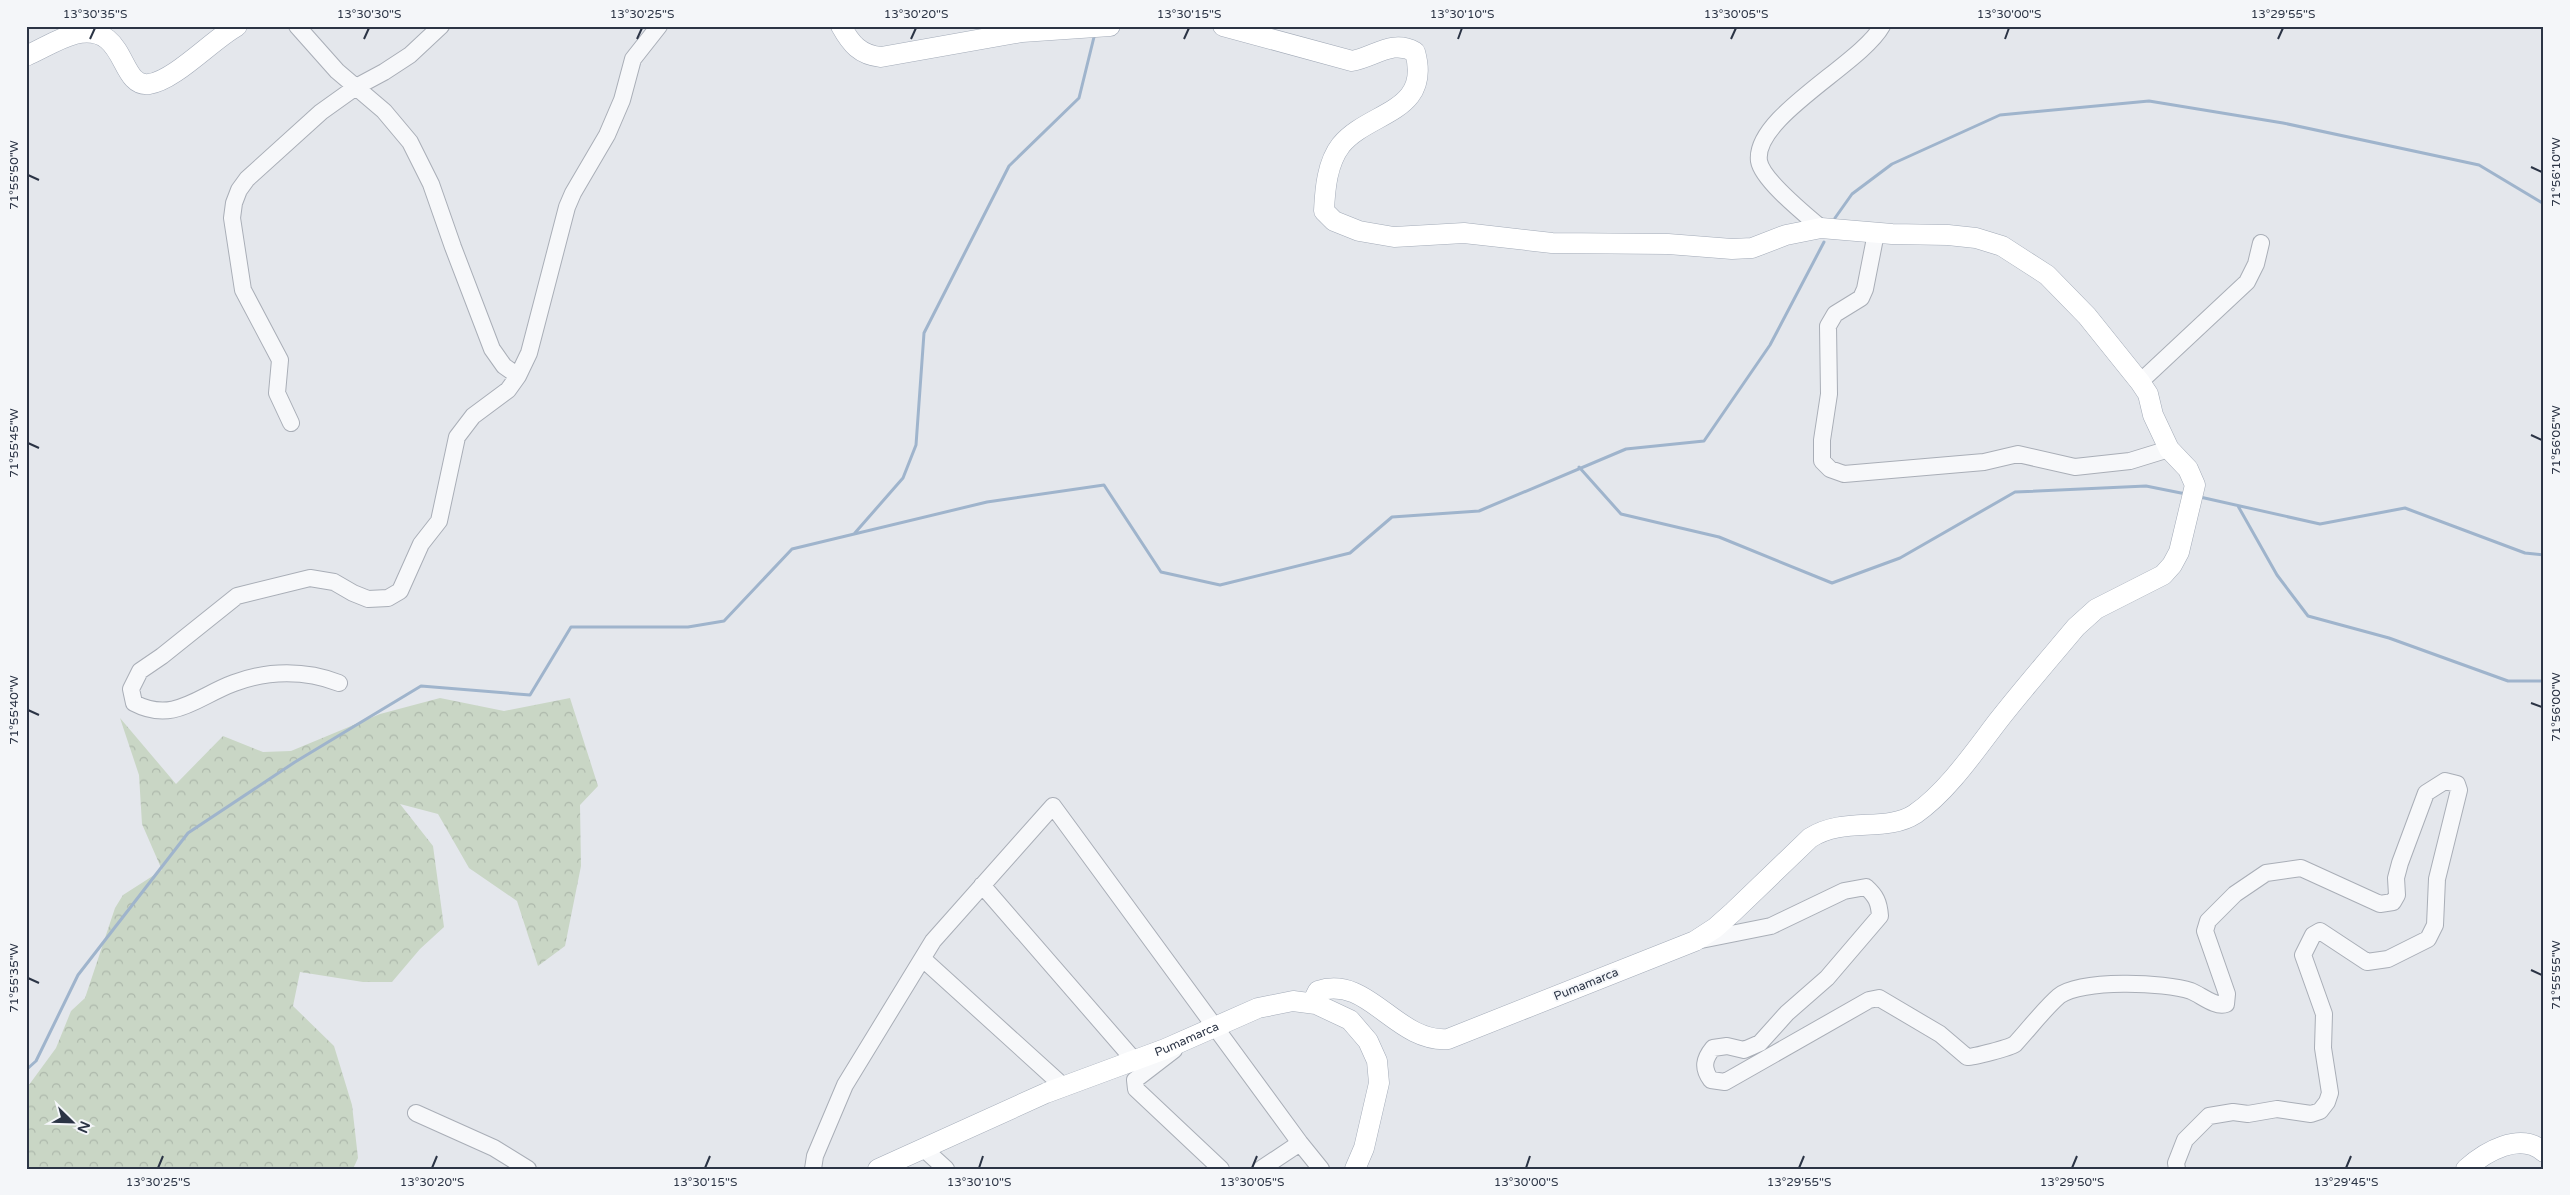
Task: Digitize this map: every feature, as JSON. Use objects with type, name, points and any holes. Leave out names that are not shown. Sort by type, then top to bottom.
[{"type":"main road","points":[[26,56],[76,34],[102,36],[121,53],[133,80],[141,85],[150,84],[168,77],[219,36],[237,26]]},
{"type":"main road","points":[[846,30],[861,53],[881,57],[1022,32],[1110,26]]},
{"type":"main road","name":"Pumamarca","points":[[1223,26],[1352,61],[1364,59],[1388,48],[1405,46],[1415,52],[1419,66],[1417,81],[1411,94],[1403,104],[1342,144],[1328,175],[1324,211],[1334,222],[1358,231],[1394,237],[1464,233],[1552,243],[1668,244],[1732,249],[1752,248],[1786,235],[1821,228],[1976,238],[2002,246],[2047,275],[2087,316],[2148,394],[2153,415],[2169,449],[2188,469],[2195,485],[2179,552],[2163,575],[2096,609],[2076,627],[1962,768],[1915,814],[1903,819],[1880,823],[1838,826],[1821,831],[1810,838],[1715,928],[1696,941],[1448,1039],[1434,1040],[1417,1033],[1392,1020],[1382,1009],[1354,992],[1327,988],[1318,991],[1312,1003]]},
{"type":"main road","name":"Pumamarca","points":[[878,1169],[1063,1086],[1219,1030],[1258,1008],[1293,1001],[1312,1003],[1350,1020],[1368,1040],[1377,1061],[1379,1083],[1364,1148],[1355,1169]]},
{"type":"main road","points":[[2466,1169],[2482,1154],[2506,1146],[2531,1145],[2544,1152]]},
{"type":"street","points":[[296,26],[337,71],[384,110],[410,142],[418,155],[492,350],[504,366],[518,376]]},
{"type":"street","points":[[291,423],[277,393],[280,360],[243,290],[234,238],[234,204],[239,190],[247,179],[320,112],[356,87],[410,55],[441,26]]},
{"type":"street","points":[[339,684],[320,676],[301,673],[256,677],[234,683],[193,704],[159,712],[134,703],[131,696],[131,689],[140,671],[162,656],[228,601],[248,592],[318,578],[334,582],[368,599],[378,600],[394,595],[404,584],[421,544],[439,521],[457,437],[473,416],[508,390],[518,376],[529,352],[566,208],[572,193],[607,135],[622,100],[633,59],[659,26]]},
{"type":"street","points":[[1821,228],[1770,181],[1759,162],[1762,143],[1776,124],[1798,102],[1866,45],[1882,26]]},
{"type":"street","points":[[1876,233],[1865,289],[1860,298],[1835,314],[1828,326],[1829,394],[1822,461],[1830,469],[1844,474],[1984,462],[2018,454],[2075,467],[2130,460],[2169,449]]},
{"type":"street","points":[[2140,382],[2248,282],[2256,264],[2261,243]]},
{"type":"street","points":[[1696,941],[1771,926],[1844,891],[1866,887],[1875,896],[1879,905],[1880,916],[1859,942],[1827,978],[1787,1013],[1760,1043],[1744,1050],[1727,1046],[1713,1048],[1706,1056],[1704,1065],[1711,1080],[1725,1082],[1869,1000],[1879,998],[1940,1034],[1967,1057],[1978,1057],[1994,1050],[2009,1048],[2015,1044],[2061,995],[2097,984],[2151,986],[2189,990],[2216,1003],[2226,1004],[2227,994],[2205,931],[2208,921],[2235,894],[2266,873],[2301,868],[2380,904],[2393,902],[2397,895],[2396,878],[2400,863],[2426,793],[2445,781],[2457,784],[2459,790],[2436,878],[2435,925],[2428,939],[2388,959],[2367,962],[2320,931],[2313,935],[2307,944],[2303,955],[2324,1014],[2323,1048],[2330,1093],[2327,1102],[2320,1110],[2311,1114],[2278,1109],[2248,1114],[2233,1112],[2209,1116],[2184,1140],[2176,1163],[2177,1169]]},
{"type":"street","points":[[813,1169],[815,1156],[845,1085],[933,941],[1053,806],[1219,1030],[1300,1144],[1321,1169]]},
{"type":"street","points":[[982,885],[1134,1060]]},
{"type":"street","points":[[922,959],[1063,1086]]},
{"type":"street","points":[[1219,1030],[1171,1051],[1135,1080],[1134,1085],[1221,1169]]},
{"type":"street","points":[[416,1113],[494,1148],[528,1169]]},
{"type":"street","points":[[1261,1169],[1300,1144]]},
{"type":"street","points":[[923,1148],[946,1169]]},
{"type":"green space","points":[[440,698],[504,711],[570,698],[598,786],[580,805],[581,866],[565,946],[538,966],[517,901],[469,868],[438,814],[400,804],[433,846],[444,927],[420,949],[392,982],[363,982],[300,972],[293,1006],[334,1046],[352,1105],[358,1158],[353,1169],[26,1169],[26,1089],[56,1048],[71,1011],[85,998],[115,908],[123,895],[162,870],[142,824],[139,775],[120,718],[176,784],[223,736],[263,752],[291,751],[380,714]]},
{"type":"waterway","points":[[854,534],[903,478],[916,445],[924,333],[1009,166],[1079,98],[1094,37]]},
{"type":"waterway","points":[[1835,218],[1852,194],[1892,164],[2000,115],[2149,101],[2283,123],[2479,165],[2544,204]]},
{"type":"waterway","points":[[26,1070],[36,1061],[78,975],[188,833],[295,762],[421,686],[530,695],[571,627],[688,627],[724,621],[792,549],[987,502],[1104,485],[1161,572],[1220,585],[1350,553],[1392,517],[1479,511],[1626,449],[1704,441],[1770,345],[1824,242]]},
{"type":"waterway","points":[[1579,467],[1621,514],[1719,537],[1832,583],[1900,558],[2015,492],[2146,486],[2186,494]]},
{"type":"waterway","points":[[2200,497],[2320,524],[2405,508],[2525,553],[2544,555]]},
{"type":"waterway","points":[[2238,506],[2277,575],[2308,616],[2389,638],[2508,681],[2544,681]]}]
